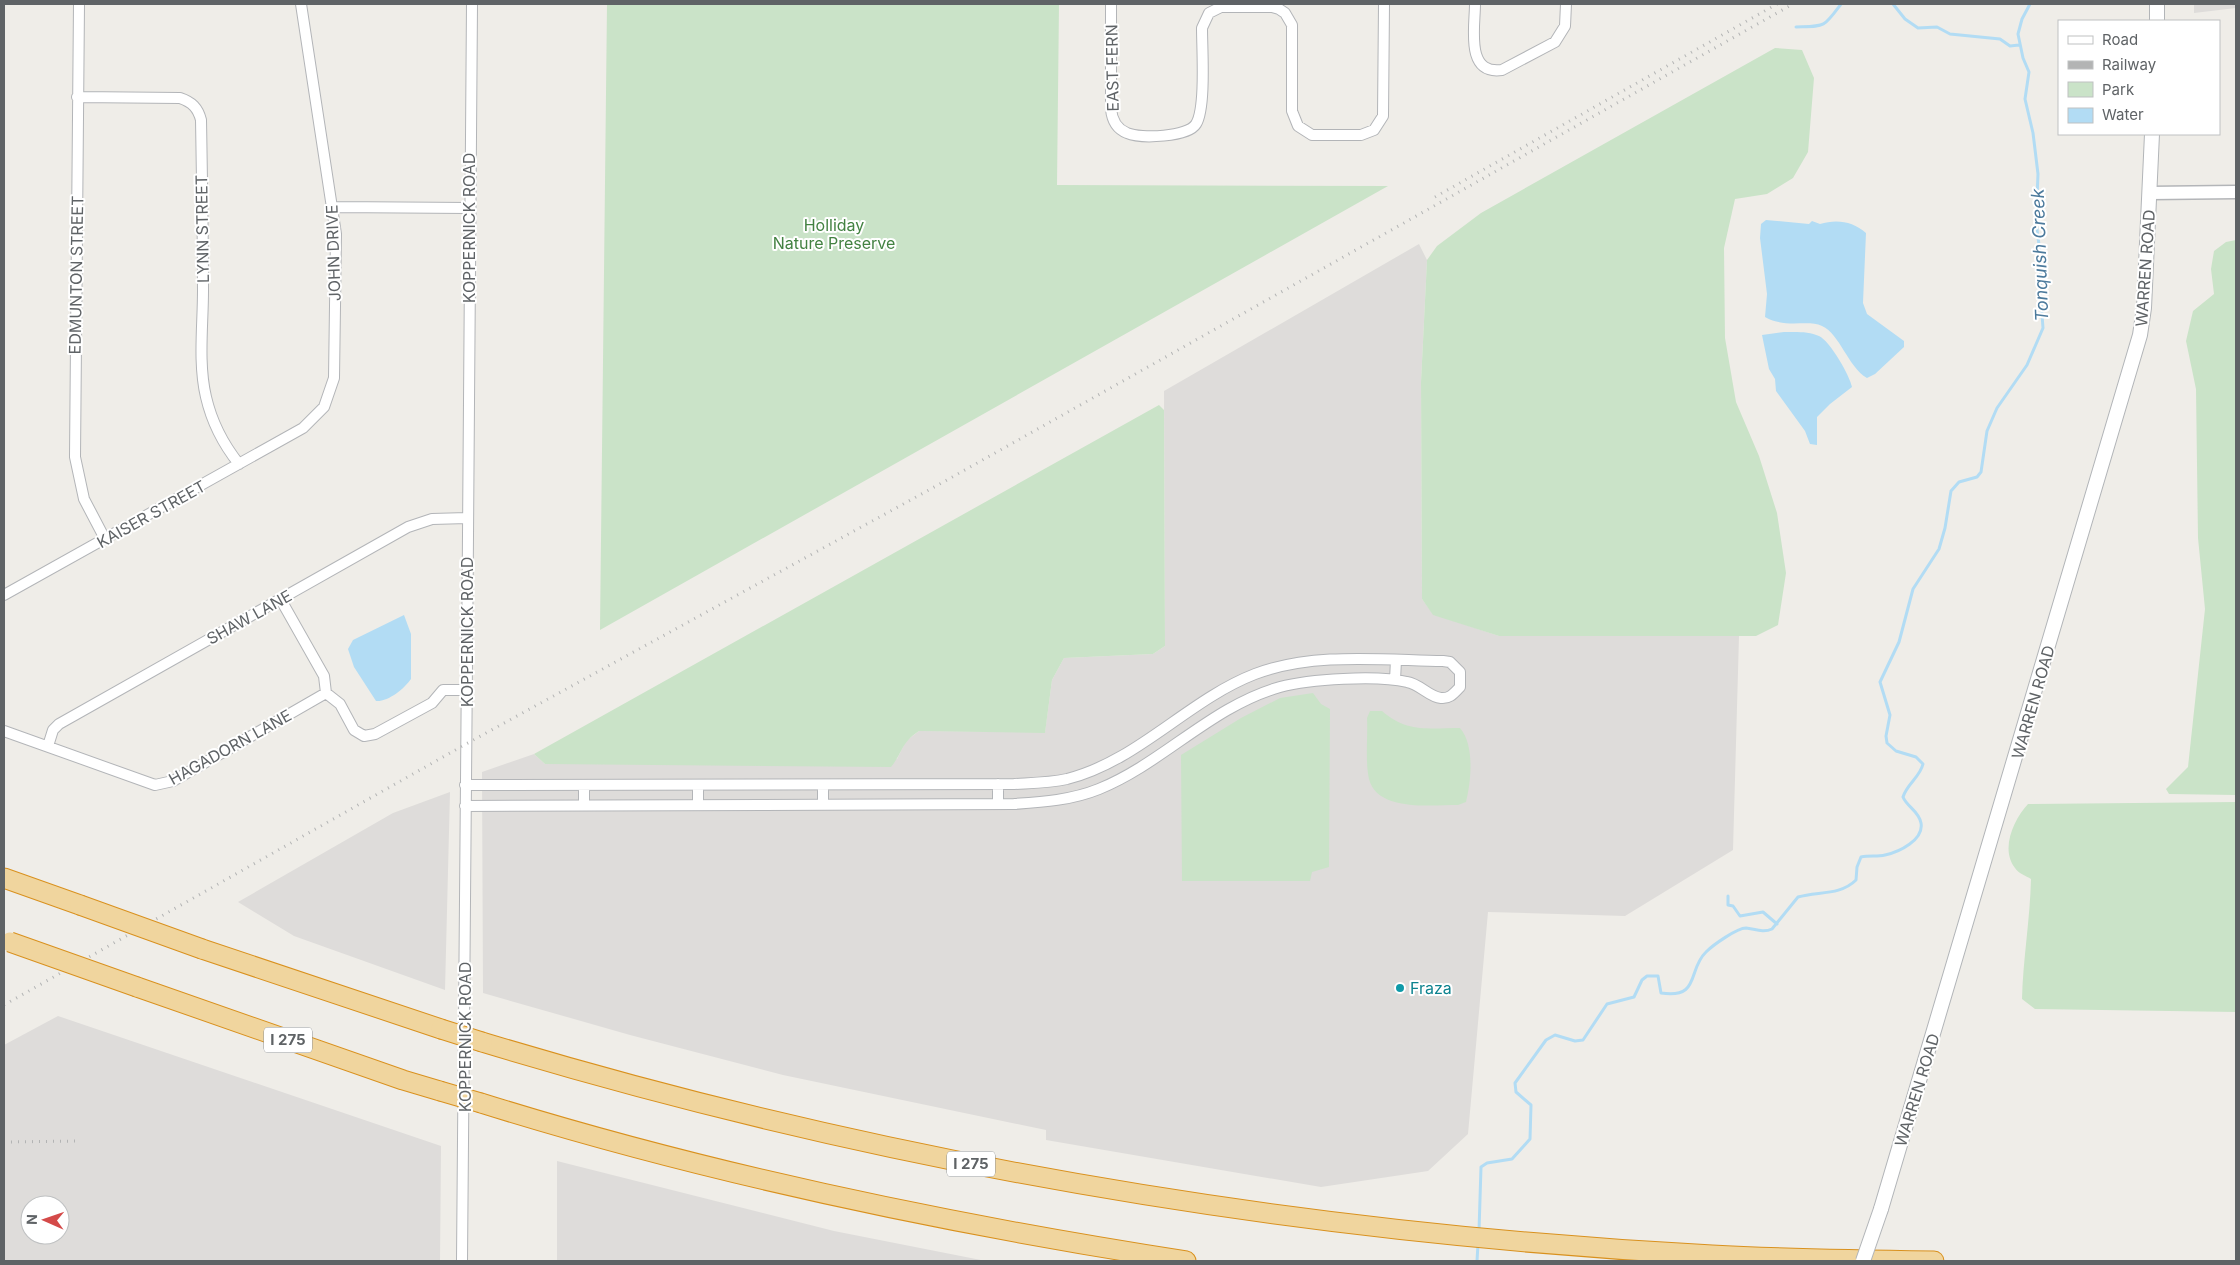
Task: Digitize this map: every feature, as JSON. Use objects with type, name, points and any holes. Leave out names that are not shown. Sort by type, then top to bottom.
[{"type":"highway","name":"I 275","points":[[4,878],[202,949],[482,1042],[635,1086],[793,1126],[980,1166],[1152,1197],[1396,1229],[1714,1256],[1934,1261]]},
{"type":"highway","name":"I 275","points":[[7,942],[440,1091],[760,1179],[1004,1231],[1186,1261]]},
{"type":"main road","points":[[2157,4],[2157,20]]},
{"type":"main road","name":"WARREN ROAD","points":[[1863,1261],[1881,1208],[2130,374],[2144,308],[2152,135]]},
{"type":"street","name":"EDMUNTON STREET","points":[[78,4],[75,457],[84,498],[105,539]]},
{"type":"street","name":"JOHN DRIVE","points":[[298,431],[314,420],[324,407],[334,378],[336,234],[301,4]]},
{"type":"street","name":"KOPPERNICK ROAD","points":[[462,1261],[466,992],[465,785],[472,4]]},
{"type":"street","name":"EAST FERN","points":[[1111,4],[1110,109],[1115,124],[1126,133],[1136,135],[1180,135],[1192,130],[1200,116],[1202,28],[1206,17],[1212,10],[1221,6],[1272,7],[1285,13],[1292,26],[1292,111],[1298,126],[1312,135],[1361,135],[1374,130],[1382,116],[1384,4]]},
{"type":"street","points":[[1475,4],[1474,52],[1476,60],[1486,69],[1496,71],[1502,70],[1555,42],[1565,26],[1566,4]]},
{"type":"street","name":"LYNN STREET","points":[[78,97],[180,98],[192,103],[199,112],[201,120],[203,376],[208,406],[215,426],[227,448],[239,464]]},
{"type":"street","points":[[2150,193],[2236,192]]},
{"type":"street","points":[[333,207],[469,208]]},
{"type":"street","name":"KAISER STREET","points":[[4,595],[298,431]]},
{"type":"street","name":"SHAW LANE","points":[[48,746],[53,730],[59,724],[419,522],[444,518],[467,518]]},
{"type":"street","points":[[281,600],[324,676],[326,693],[340,704],[354,730],[364,736],[375,734],[432,702],[443,690],[466,690]]},
{"type":"street","points":[[1395,680],[1396,660]]},
{"type":"street","points":[[465,785],[998,784],[1065,779],[1087,772],[1128,753],[1223,690],[1254,675],[1283,666],[1312,662],[1396,660],[1450,662],[1460,672],[1460,687],[1450,697],[1444,698],[1436,697],[1418,685],[1395,680],[1314,681],[1265,692],[1232,707],[1117,780],[1081,795],[1037,803],[465,806]]},
{"type":"street","name":"HAGADORN LANE","points":[[4,731],[159,785],[173,782],[326,693]]},
{"type":"street","points":[[1128,753],[1137,769]]},
{"type":"street","points":[[998,784],[998,804]]},
{"type":"street","points":[[823,785],[823,805]]},
{"type":"street","points":[[584,786],[584,806]]},
{"type":"street","points":[[698,786],[698,805]]},
{"type":"shaded area","points":[[2194,4],[2236,4],[2236,8],[2194,13]]},
{"type":"shaded area","points":[[1419,244],[1427,260],[1421,382],[1422,599],[1433,614],[1499,636],[1739,636],[1733,850],[1625,916],[1488,912],[1468,1134],[1428,1171],[1321,1187],[1046,1140],[1046,1130],[783,1075],[630,1035],[483,993],[482,772],[534,754],[545,764],[897,759],[906,741],[919,731],[1045,732],[1052,680],[1064,658],[1153,654],[1165,646],[1164,391]]},
{"type":"shaded area","points":[[450,792],[445,990],[294,936],[238,902],[393,813]]},
{"type":"shaded area","points":[[58,1016],[441,1146],[440,1261],[4,1261],[4,1045]]},
{"type":"shaded area","points":[[557,1161],[834,1231],[986,1261],[557,1261]]},
{"type":"green space","name":"Holliday Nature Preserve","points":[[607,4],[1059,4],[1057,185],[1388,186],[600,630]]},
{"type":"green space","points":[[1775,48],[1802,50],[1814,78],[1808,152],[1793,178],[1767,194],[1735,199],[1724,248],[1725,338],[1736,402],[1759,456],[1777,513],[1786,573],[1778,625],[1756,636],[1499,636],[1433,615],[1422,599],[1421,382],[1427,260],[1437,246],[1481,213]]},
{"type":"green space","points":[[2236,240],[2236,795],[2169,794],[2166,789],[2188,767],[2205,609],[2198,538],[2196,389],[2186,341],[2193,311],[2214,294],[2211,269],[2214,251],[2226,242]]},
{"type":"green space","points":[[1159,405],[1164,410],[1165,646],[1153,654],[1064,658],[1052,680],[1045,733],[919,731],[908,740],[891,767],[545,764],[534,754]]},
{"type":"green space","points":[[1313,693],[1321,704],[1330,709],[1329,867],[1312,872],[1310,881],[1182,881],[1181,755],[1241,718],[1280,698]]},
{"type":"green space","points":[[1370,711],[1382,711],[1400,723],[1419,728],[1460,728],[1465,735],[1470,754],[1470,774],[1466,802],[1458,805],[1407,804],[1394,802],[1374,790],[1369,779],[1367,765],[1367,718]]},
{"type":"green space","points":[[2236,802],[2236,1012],[2035,1009],[2022,999],[2031,879],[2015,868],[2009,852],[2009,843],[2014,826],[2028,804]]},
{"type":"water","points":[[1766,220],[1809,224],[1812,221],[1820,224],[1838,221],[1856,226],[1866,233],[1863,303],[1867,314],[1904,341],[1904,347],[1875,374],[1867,378],[1860,373],[1834,336],[1822,326],[1810,323],[1773,321],[1765,317],[1767,294],[1760,238],[1761,224]]},
{"type":"water","points":[[1784,332],[1811,333],[1823,339],[1839,359],[1852,387],[1817,417],[1817,445],[1810,444],[1805,431],[1776,391],[1775,379],[1769,369],[1762,335]]},
{"type":"water","points":[[404,615],[411,634],[411,679],[395,694],[381,701],[376,701],[354,667],[348,649],[353,640]]},
{"type":"waterway","points":[[1796,27],[1819,26],[1827,22],[1841,4]]},
{"type":"waterway","points":[[1893,4],[1905,19],[1918,28],[1937,27],[1950,34],[2000,39],[2010,46],[2019,45]]},
{"type":"waterway","name":"Tonquish Creek","points":[[1479,1231],[1481,1167],[1487,1163],[1512,1159],[1530,1139],[1531,1105],[1516,1092],[1515,1083],[1546,1040],[1555,1035],[1575,1041],[1583,1040],[1607,1004],[1634,997],[1642,980],[1647,976],[1658,976],[1661,993],[1674,994],[1682,992],[1691,982],[1700,959],[1709,949],[1725,937],[1746,928],[1762,931],[1772,929],[1798,897],[1843,889],[1856,880],[1857,867],[1861,857],[1882,856],[1897,851],[1915,840],[1919,835],[1921,829],[1920,819],[1903,797],[1923,764],[1916,757],[1896,751],[1887,743],[1886,736],[1890,715],[1880,682],[1899,642],[1913,589],[1939,549],[1945,528],[1951,491],[1959,482],[1977,477],[1981,472],[1987,431],[1997,408],[2027,365],[2043,328],[2040,288],[2041,260],[2036,222],[2038,174],[2033,133],[2025,99],[2029,72],[2023,58],[2018,34],[2022,19],[2030,4]]},
{"type":"waterway","points":[[1728,896],[1728,905],[1733,906],[1740,916],[1763,912],[1777,924]]},
{"type":"waterway","name":"Tonquish Creek","points":[[1477,1261],[1478,1244]]},
{"type":"railway","points":[[1435,197],[1777,4]]},
{"type":"railway","points":[[4,1005],[466,744],[947,480],[1793,4]]},
{"type":"railway","points":[[4,1142],[79,1141]]},
{"type":"place","name":"Fraza","points":[[1400,988]]}]
